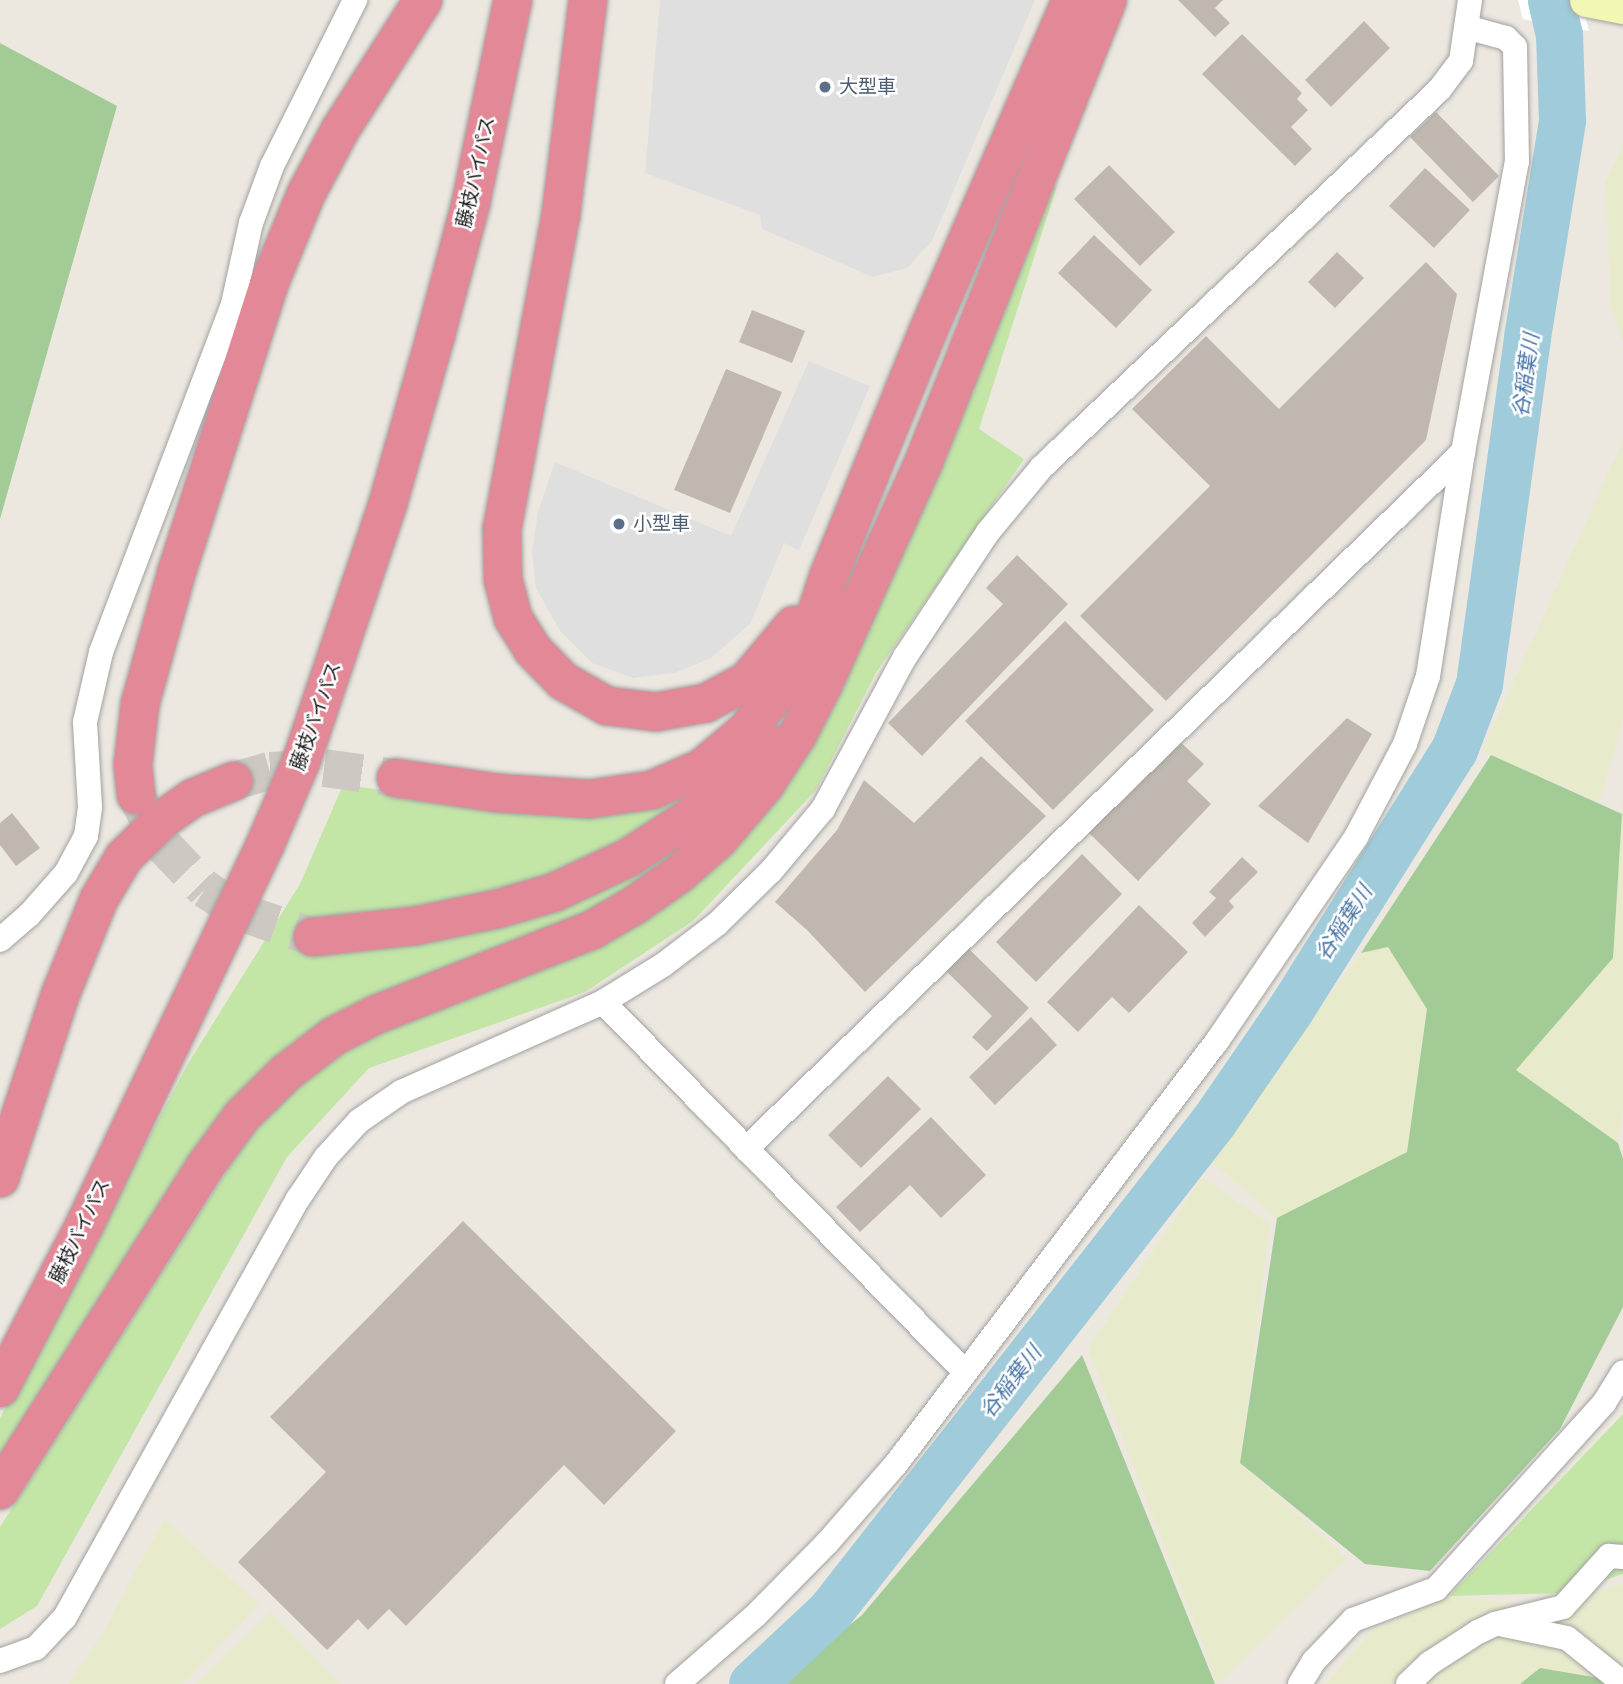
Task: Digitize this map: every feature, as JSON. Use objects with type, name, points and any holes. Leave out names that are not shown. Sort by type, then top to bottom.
[{"type":"highway","points":[[136,795],[133,764],[140,704],[177,571],[269,284],[306,194],[340,130],[423,0]]},
{"type":"highway","name":"藤枝バイパス","points":[[0,1388],[86,1222],[265,845],[302,759],[388,503],[436,334],[471,202],[513,0]]},
{"type":"highway","points":[[587,0],[561,214],[502,528],[503,579],[513,618],[531,649],[563,681],[607,706],[656,712],[706,703],[747,681],[779,646],[829,575]]},
{"type":"highway","points":[[396,778],[497,793],[590,799],[652,790],[702,768],[746,731],[773,698],[807,642],[829,575],[928,331],[1071,0]]},
{"type":"highway","points":[[0,1490],[204,1168],[242,1116],[286,1072],[334,1036],[375,1015],[592,930],[679,874],[719,839],[764,786],[798,734],[924,461],[1107,0]]},
{"type":"highway","points":[[866,591],[869,560],[934,405],[938,361],[928,331]]},
{"type":"highway","points":[[313,937],[415,926],[497,909],[555,892],[628,858],[691,817],[760,758],[822,685]]},
{"type":"highway","points":[[0,1178],[61,993],[99,899],[124,858],[163,819],[192,798],[234,781]]},
{"type":"main road","points":[[1586,0],[1623,7]]},
{"type":"street","points":[[0,940],[29,915],[66,873],[86,836],[90,807],[85,722],[101,652],[233,304],[251,223],[272,166],[355,0]]},
{"type":"street","points":[[0,1661],[36,1648],[65,1617],[298,1199],[326,1157],[359,1121],[401,1092],[603,1002],[663,965],[717,924],[771,871],[823,809],[905,657],[988,531],[1042,467],[1439,90],[1461,61],[1470,0]]},
{"type":"street","points":[[677,1684],[755,1616],[827,1543],[896,1464],[1217,1041],[1356,837],[1405,744],[1428,676],[1464,452],[1517,162],[1515,47],[1506,38],[1466,27]]},
{"type":"street","points":[[746,1149],[1464,452]]},
{"type":"street","points":[[603,1002],[964,1371]]},
{"type":"street","points":[[1300,1684],[1314,1661],[1353,1620],[1436,1589],[1604,1403],[1623,1372]]},
{"type":"street","points":[[1408,1684],[1430,1662],[1495,1624],[1563,1607],[1609,1556],[1623,1557]]},
{"type":"street","points":[[1495,1624],[1566,1638],[1623,1683]]},
{"type":"green space","points":[[0,43],[117,106],[0,519]]},
{"type":"green space","points":[[1623,146],[1623,341],[1611,308],[1605,182]]},
{"type":"green space","points":[[1057,186],[979,429],[1024,459],[877,671],[816,790],[693,921],[585,992],[369,1068],[287,1157],[37,1606],[0,1629],[0,1527],[265,1111],[358,1038],[587,941],[776,794],[1040,191]]},
{"type":"green space","points":[[1623,440],[1623,720],[1600,802],[1482,751]]},
{"type":"green space","points":[[1491,755],[1622,814],[1613,958],[1516,1070],[1618,1143],[1623,1159],[1623,1307],[1560,1429],[1430,1571],[1365,1564],[1240,1463],[1277,1218],[1407,1152],[1427,1009],[1388,947],[1361,953]]},
{"type":"green space","points":[[696,782],[645,838],[511,897],[314,918],[311,947],[453,931],[586,890],[693,824],[745,785],[732,812],[634,896],[531,945],[337,1020],[233,1106],[0,1471],[0,1418],[189,1062],[300,884],[343,785],[522,808],[641,806]]},
{"type":"green space","points":[[1623,796],[1623,1110],[1618,1143],[1516,1070],[1613,958]]},
{"type":"green space","points":[[1388,947],[1427,1009],[1407,1152],[1277,1218],[1209,1160],[1361,953]]},
{"type":"green space","points":[[1202,1177],[1270,1224],[1240,1463],[1347,1558],[1218,1684],[1088,1349]]},
{"type":"green space","points":[[1082,1355],[1215,1684],[777,1684],[862,1615]]},
{"type":"green space","points":[[1623,1414],[1623,1574],[1565,1593],[1449,1596]]},
{"type":"green space","points":[[164,1519],[259,1604],[183,1684],[68,1684],[101,1636]]},
{"type":"green space","points":[[1623,1584],[1623,1682],[1540,1668],[1520,1684],[1326,1684],[1371,1631],[1449,1596],[1544,1607]]},
{"type":"green space","points":[[271,1612],[340,1684],[197,1684]]},
{"type":"green space","points":[[1540,1668],[1623,1682],[1623,1684],[1520,1684]]},
{"type":"shaded area","name":"大型車","points":[[660,0],[1035,0],[932,241],[907,268],[873,277],[762,229],[760,215],[645,173]]},
{"type":"shaded area","name":"小型車","points":[[809,361],[870,386],[799,550],[784,543],[750,624],[711,658],[674,673],[633,678],[592,663],[560,631],[536,588],[532,552],[538,512],[555,462],[731,536]]},
{"type":"pier","points":[[1518,0],[1581,0],[1589,31],[1523,19]]},
{"type":"building","points":[[1178,0],[1223,0],[1215,8],[1230,23],[1215,37]]},
{"type":"building","points":[[1364,21],[1390,48],[1331,107],[1305,80]]},
{"type":"building","points":[[1242,34],[1302,93],[1297,99],[1308,110],[1291,127],[1312,149],[1295,166],[1202,74]]},
{"type":"building","points":[[1436,112],[1499,176],[1473,202],[1410,137]]},
{"type":"building","points":[[1109,165],[1175,232],[1140,266],[1074,199]]},
{"type":"building","points":[[1425,168],[1470,210],[1434,248],[1389,206]]},
{"type":"building","points":[[1094,235],[1152,290],[1116,328],[1058,273]]},
{"type":"building","points":[[1337,252],[1364,278],[1335,308],[1308,282]]},
{"type":"building","points":[[1426,262],[1457,294],[1426,440],[1166,701],[1080,616],[1210,486],[1132,409],[1206,336],[1279,409]]},
{"type":"building","points":[[752,310],[805,331],[792,363],[739,342]]},
{"type":"building","points":[[726,369],[782,392],[730,513],[674,490]]},
{"type":"building","points":[[1017,555],[1068,604],[922,756],[888,723],[1003,604],[986,588]]},
{"type":"building","points":[[1065,621],[1154,710],[1053,810],[965,721]]},
{"type":"building","points":[[1347,718],[1372,734],[1308,843],[1258,806]]},
{"type":"building","points":[[1177,739],[1204,764],[1187,781],[1211,804],[1138,881],[1088,832]]},
{"type":"building","points":[[981,756],[1046,816],[865,992],[808,931],[775,902],[837,830],[864,780],[914,823]]},
{"type":"building","points":[[12,813],[40,848],[16,866],[0,845],[0,823]]},
{"type":"building","points":[[1082,854],[1122,894],[1036,982],[996,942]]},
{"type":"building","points":[[1242,857],[1258,872],[1229,901],[1234,907],[1205,937],[1192,923],[1216,898],[1209,892]]},
{"type":"building","points":[[1139,905],[1188,952],[1129,1013],[1112,997],[1078,1032],[1047,1002]]},
{"type":"building","points":[[967,947],[1029,1008],[987,1051],[972,1037],[992,1016],[944,969]]},
{"type":"building","points":[[1031,1017],[1057,1045],[995,1105],[969,1077]]},
{"type":"building","points":[[888,1076],[921,1109],[861,1168],[828,1135]]},
{"type":"building","points":[[931,1117],[986,1175],[941,1218],[910,1185],[860,1232],[836,1207]]},
{"type":"building","points":[[463,1221],[676,1431],[604,1505],[564,1465],[406,1626],[389,1609],[368,1630],[358,1619],[327,1650],[238,1562],[326,1472],[270,1417]]},
{"type":"waterway","name":"谷稲葉川","points":[[752,1684],[830,1611],[1213,1122],[1290,1010],[1454,750],[1479,684],[1527,337],[1562,120],[1559,35],[1551,0]]},
{"type":"tunnel","points":[[234,781],[270,771],[324,768],[396,778]]},
{"type":"tunnel","points":[[138,799],[161,843],[205,889],[240,912],[313,937]]},
{"type":"place","name":"大型車","points":[[825,87]]},
{"type":"place","name":"小型車","points":[[619,524]]}]
